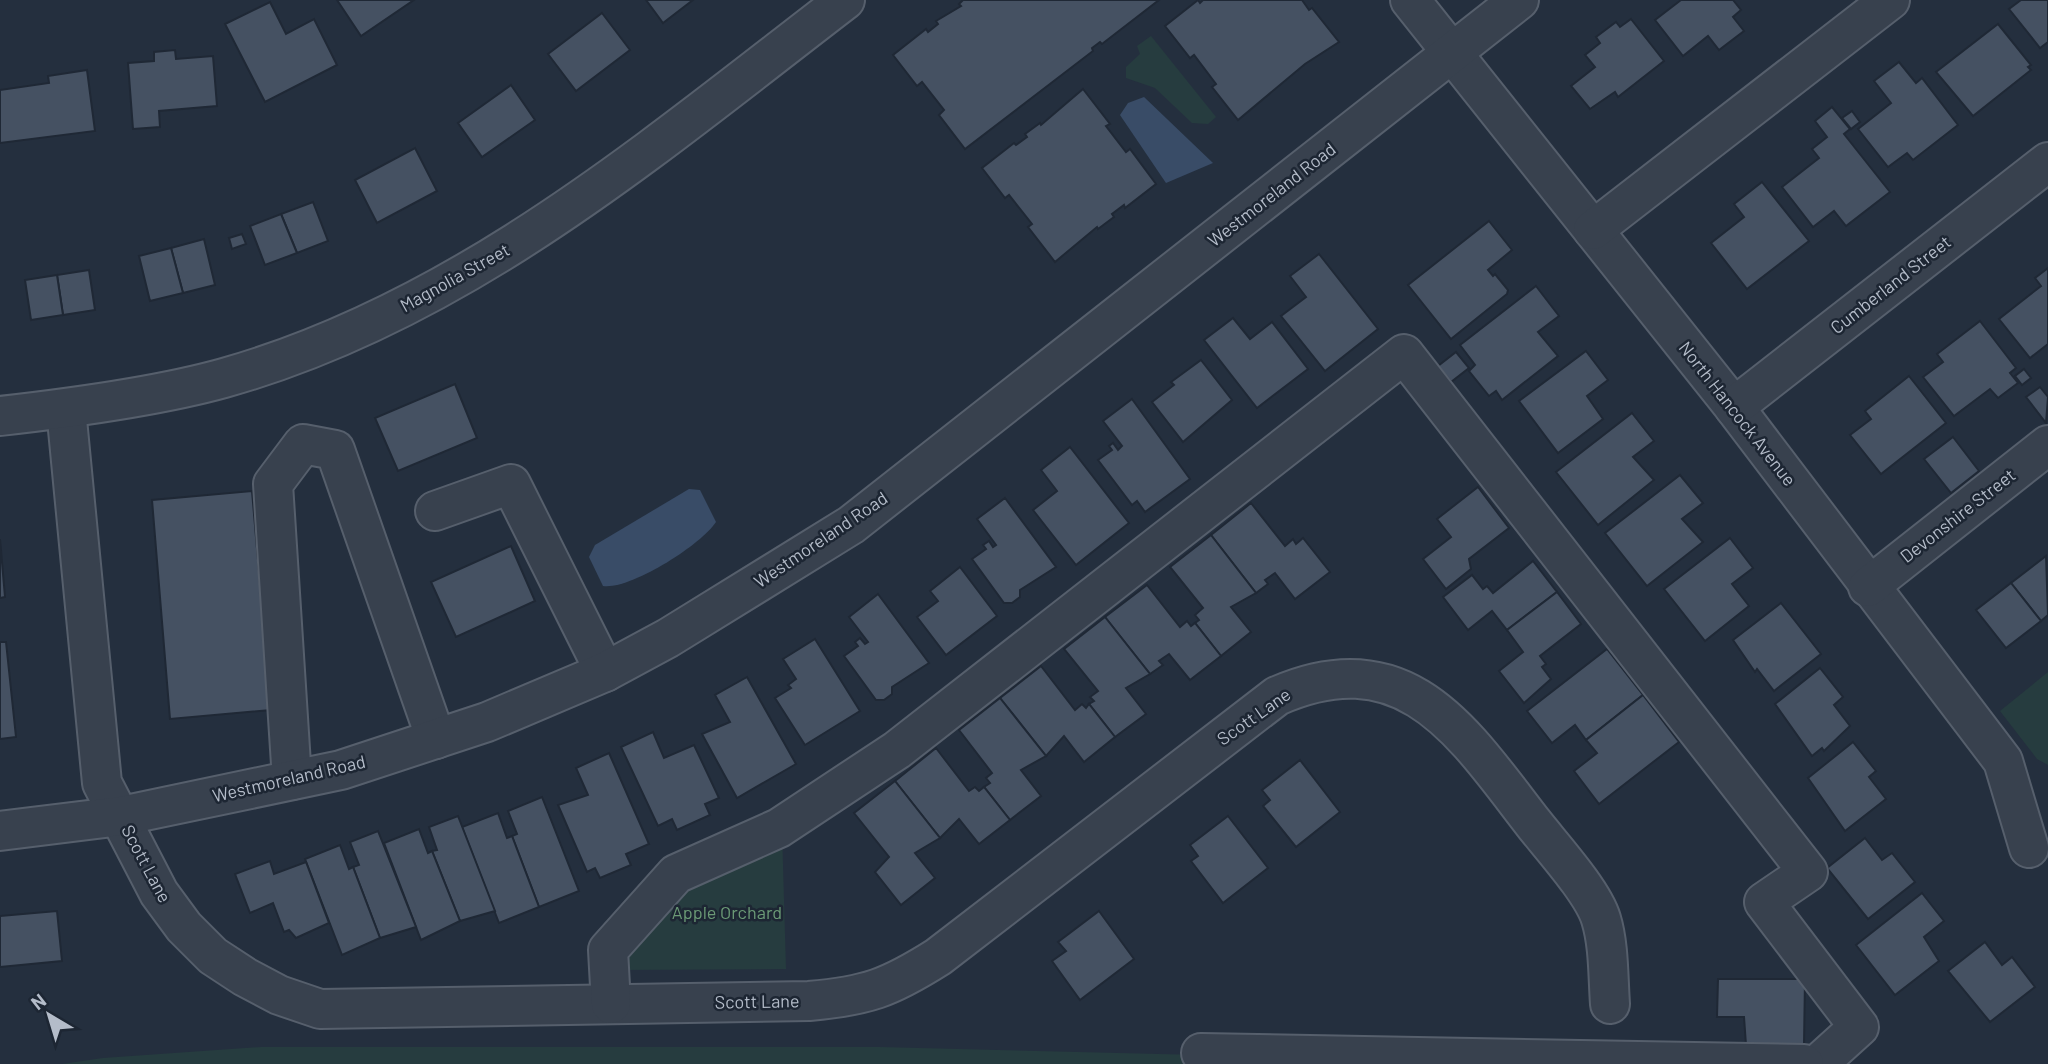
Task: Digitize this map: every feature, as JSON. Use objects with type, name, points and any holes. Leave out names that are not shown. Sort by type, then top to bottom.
[{"type":"street","name":"Magnolia Street","points":[[0,416],[66,409],[224,378],[365,327],[445,286],[537,230],[633,162],[845,0]]},
{"type":"street","name":"North Hancock Avenue","points":[[1410,0],[1734,407],[1868,587],[2003,761],[2029,848]]},
{"type":"street","name":"Westmoreland Road","points":[[0,831],[121,816],[341,770],[487,722],[605,672],[668,639],[850,525],[1519,0]]},
{"type":"street","points":[[1593,230],[1890,0]]},
{"type":"street","name":"Cumberland Street","points":[[1734,407],[2048,162]]},
{"type":"street","points":[[611,1004],[608,950],[676,874],[779,828],[897,750],[1404,354],[1808,872],[1764,902],[1859,1027],[1818,1064]]},
{"type":"street","name":"Scott Lane","points":[[66,409],[102,783],[159,893],[184,927],[214,956],[279,995],[320,1009],[855,998],[900,981],[938,957],[1277,696],[1310,682],[1344,679],[1377,682],[1412,694],[1441,712],[1467,738],[1576,878],[1601,917],[1610,1004]]},
{"type":"street","points":[[292,780],[273,484],[303,444],[335,450],[436,739]]},
{"type":"street","name":"Devonshire Street","points":[[1868,587],[2048,445]]},
{"type":"street","points":[[435,510],[511,484],[605,672]]},
{"type":"street","points":[[1201,1053],[1804,1064]]},
{"type":"green space","points":[[1151,36],[1216,117],[1208,124],[1192,123],[1155,88],[1126,78],[1126,67],[1140,54],[1137,46]]},
{"type":"green space","points":[[2048,672],[2048,765],[2037,759],[2000,711]]},
{"type":"green space","name":"Apple Orchard","points":[[782,830],[786,969],[612,970],[678,876]]},
{"type":"green space","points":[[261,1047],[880,1047],[1555,1064],[62,1064],[103,1058]]},
{"type":"water","points":[[1144,97],[1213,163],[1166,183],[1120,115],[1128,103]]},
{"type":"water","points":[[689,489],[700,490],[716,522],[708,532],[647,574],[630,581],[603,586],[589,557],[595,545]]},
{"type":"building","points":[[337,0],[414,0],[361,36]]},
{"type":"building","points":[[646,0],[693,0],[663,23]]},
{"type":"building","points":[[963,0],[1159,0],[1102,44],[1100,42],[1092,48],[1093,51],[965,149],[939,115],[944,110],[922,82],[917,86],[893,55],[926,29],[928,32],[938,24],[936,21],[961,6],[959,4]]},
{"type":"building","points":[[1198,0],[1200,3],[1203,0],[1302,0],[1309,10],[1312,8],[1339,42],[1305,64],[1238,120],[1212,87],[1216,84],[1194,55],[1190,58],[1165,26]]},
{"type":"building","points":[[1681,0],[1733,0],[1741,10],[1733,17],[1744,31],[1719,50],[1708,36],[1683,56],[1655,20]]},
{"type":"building","points":[[2021,0],[2048,0],[2048,42],[2040,48],[2009,9]]},
{"type":"building","points":[[270,2],[286,34],[314,19],[337,65],[265,102],[225,24]]},
{"type":"building","points":[[602,13],[630,50],[576,91],[548,54]]},
{"type":"building","points":[[1631,19],[1664,61],[1618,97],[1615,92],[1590,109],[1571,86],[1595,67],[1585,55],[1600,43],[1596,37],[1616,22],[1620,27]]},
{"type":"building","points":[[1998,24],[2031,65],[2028,67],[2031,70],[1973,116],[1936,72]]},
{"type":"building","points":[[175,50],[176,59],[213,56],[217,106],[159,111],[160,127],[133,129],[128,63],[154,61],[154,52]]},
{"type":"building","points":[[1899,62],[1916,83],[1922,78],[1958,125],[1913,160],[1907,153],[1888,167],[1858,129],[1891,103],[1874,81]]},
{"type":"building","points":[[87,70],[95,131],[0,143],[0,90],[49,83],[48,76]]},
{"type":"building","points":[[511,85],[535,120],[482,157],[458,123]]},
{"type":"building","points":[[1083,89],[1110,124],[1106,126],[1126,152],[1130,149],[1156,184],[1125,208],[1124,205],[1112,214],[1114,217],[1098,229],[1097,227],[1055,262],[1028,227],[1032,224],[1009,195],[1005,198],[982,168],[1014,143],[1016,145],[1027,137],[1025,134],[1040,123],[1041,125]]},
{"type":"building","points":[[1832,107],[1850,129],[1844,134],[1890,192],[1846,226],[1834,211],[1813,227],[1782,187],[1819,158],[1812,149],[1827,137],[1815,121]]},
{"type":"building","points":[[1852,111],[1860,122],[1851,129],[1842,118]]},
{"type":"building","points":[[415,148],[437,191],[377,223],[355,180]]},
{"type":"building","points":[[1762,182],[1809,241],[1747,289],[1711,243],[1744,217],[1734,204]]},
{"type":"building","points":[[313,202],[328,241],[297,253],[281,214]]},
{"type":"building","points":[[281,214],[297,253],[265,265],[250,226]]},
{"type":"building","points":[[1489,221],[1512,250],[1488,270],[1493,276],[1495,274],[1508,290],[1507,294],[1451,339],[1408,285]]},
{"type":"building","points":[[242,234],[246,244],[232,249],[229,238]]},
{"type":"building","points":[[204,239],[215,285],[183,293],[171,248]]},
{"type":"building","points":[[171,248],[183,293],[150,301],[139,256]]},
{"type":"building","points":[[1319,254],[1378,329],[1325,371],[1281,316],[1306,297],[1290,276]]},
{"type":"building","points":[[2048,268],[2048,344],[2030,358],[1999,319],[2041,286],[2035,278]]},
{"type":"building","points":[[89,270],[95,310],[63,315],[57,275]]},
{"type":"building","points":[[57,275],[63,315],[31,320],[25,280]]},
{"type":"building","points":[[1536,286],[1559,316],[1538,332],[1558,356],[1502,400],[1496,391],[1489,396],[1469,371],[1475,365],[1460,345]]},
{"type":"building","points":[[1233,318],[1250,339],[1272,322],[1308,369],[1257,408],[1204,340]]},
{"type":"building","points":[[1980,321],[2016,368],[2010,373],[2018,383],[1998,398],[1990,389],[1954,416],[1923,377],[1943,362],[1937,354]]},
{"type":"building","points":[[1586,351],[1608,380],[1587,396],[1603,419],[1558,453],[1519,401]]},
{"type":"building","points":[[1456,352],[1469,368],[1451,382],[1438,366]]},
{"type":"building","points":[[1201,360],[1232,400],[1183,442],[1152,402],[1174,385],[1171,382]]},
{"type":"building","points":[[2024,369],[2031,378],[2022,385],[2015,376]]},
{"type":"building","points":[[1909,376],[1946,423],[1881,474],[1850,435],[1871,419],[1865,411]]},
{"type":"building","points":[[455,384],[477,438],[398,471],[375,418]]},
{"type":"building","points":[[2040,387],[2048,397],[2046,423],[2026,397]]},
{"type":"building","points":[[1132,399],[1190,479],[1145,512],[1137,501],[1132,505],[1098,460],[1112,450],[1109,446],[1113,443],[1118,450],[1122,446],[1103,421]]},
{"type":"building","points":[[1632,413],[1654,441],[1633,457],[1654,480],[1598,525],[1556,472]]},
{"type":"building","points":[[1953,437],[1979,471],[1951,493],[1924,459]]},
{"type":"building","points":[[1070,447],[1129,523],[1076,565],[1033,510],[1057,491],[1041,470]]},
{"type":"building","points":[[1680,475],[1703,503],[1682,519],[1703,542],[1647,586],[1605,533]]},
{"type":"building","points":[[1478,487],[1509,528],[1469,559],[1471,569],[1446,589],[1423,559],[1451,537],[1437,519]]},
{"type":"building","points":[[252,491],[271,710],[170,719],[152,500]]},
{"type":"building","points":[[1005,498],[1056,567],[1020,590],[1020,597],[1012,603],[1004,603],[972,559],[986,549],[983,545],[989,541],[993,547],[996,545],[977,519]]},
{"type":"building","points":[[1251,503],[1285,546],[1293,539],[1296,544],[1303,538],[1330,572],[1295,599],[1275,573],[1265,580],[1268,584],[1256,593],[1211,535]]},
{"type":"building","points":[[1211,535],[1256,593],[1231,607],[1251,632],[1221,656],[1195,623],[1199,620],[1195,615],[1203,608],[1170,567]]},
{"type":"building","points":[[1730,538],[1753,568],[1732,584],[1749,606],[1705,641],[1664,589]]},
{"type":"building","points":[[0,539],[5,597],[0,598]]},
{"type":"building","points":[[511,546],[535,601],[456,637],[431,582]]},
{"type":"building","points":[[2046,556],[2048,615],[2041,621],[2011,583]]},
{"type":"building","points":[[1533,561],[1557,592],[1507,630],[1492,611],[1468,630],[1443,597],[1472,575],[1483,589],[1487,586],[1493,593]]},
{"type":"building","points":[[960,567],[997,616],[946,655],[917,617],[938,601],[930,591]]},
{"type":"building","points":[[2011,583],[2041,621],[2006,648],[1976,610]]},
{"type":"building","points":[[1147,585],[1180,627],[1187,621],[1191,626],[1195,623],[1221,656],[1190,680],[1169,654],[1159,661],[1163,665],[1150,674],[1105,617]]},
{"type":"building","points":[[1557,592],[1581,624],[1540,656],[1546,664],[1542,667],[1551,679],[1524,703],[1499,671],[1523,652],[1507,630]]},
{"type":"building","points":[[878,594],[929,663],[892,687],[892,694],[884,700],[876,700],[844,656],[858,646],[855,642],[860,638],[865,644],[868,642],[849,617]]},
{"type":"building","points":[[1781,603],[1821,654],[1774,691],[1757,669],[1755,672],[1733,640]]},
{"type":"building","points":[[1105,617],[1150,674],[1126,688],[1146,714],[1115,737],[1089,704],[1094,701],[1090,697],[1098,691],[1064,649]]},
{"type":"building","points":[[815,639],[860,711],[805,745],[775,698],[791,688],[788,685],[796,679],[783,659]]},
{"type":"building","points":[[0,642],[6,642],[16,737],[0,739]]},
{"type":"building","points":[[1607,649],[1643,695],[1586,740],[1575,725],[1552,743],[1527,711]]},
{"type":"building","points":[[1041,666],[1075,710],[1082,704],[1086,708],[1089,704],[1115,737],[1084,762],[1064,736],[1046,756],[1000,698]]},
{"type":"building","points":[[1820,668],[1843,697],[1834,705],[1850,726],[1824,751],[1822,748],[1812,756],[1775,704]]},
{"type":"building","points":[[747,677],[796,764],[737,798],[702,734],[730,722],[715,695]]},
{"type":"building","points":[[1643,695],[1679,742],[1599,804],[1574,771],[1597,753],[1586,740]]},
{"type":"building","points":[[1000,698],[1046,756],[1021,770],[1041,796],[1010,820],[984,787],[990,783],[986,778],[992,773],[959,730]]},
{"type":"building","points":[[653,732],[664,758],[694,745],[719,798],[705,804],[710,815],[677,830],[672,819],[658,826],[621,747]]},
{"type":"building","points":[[1853,742],[1876,771],[1869,777],[1886,799],[1845,831],[1808,778]]},
{"type":"building","points":[[936,748],[969,791],[975,787],[979,791],[984,787],[1010,820],[979,844],[959,819],[940,838],[895,781]]},
{"type":"building","points":[[609,753],[649,844],[626,854],[631,865],[600,878],[595,868],[587,872],[558,805],[588,795],[576,768]]},
{"type":"building","points":[[1300,760],[1340,812],[1296,847],[1263,806],[1270,800],[1262,790]]},
{"type":"building","points":[[895,781],[940,838],[915,853],[935,878],[901,905],[875,872],[889,857],[854,813]]},
{"type":"building","points":[[542,797],[579,891],[539,907],[512,836],[517,834],[508,811]]},
{"type":"building","points":[[498,813],[507,838],[512,836],[539,907],[499,923],[462,827]]},
{"type":"building","points":[[458,816],[495,911],[460,921],[432,851],[437,850],[429,827]]},
{"type":"building","points":[[1228,816],[1268,868],[1223,903],[1191,861],[1198,856],[1190,845]]},
{"type":"building","points":[[419,829],[428,853],[432,851],[460,921],[421,940],[384,843]]},
{"type":"building","points":[[378,831],[416,927],[380,938],[353,867],[359,865],[350,842]]},
{"type":"building","points":[[1865,838],[1882,860],[1892,853],[1915,882],[1868,919],[1827,868]]},
{"type":"building","points":[[340,845],[349,869],[353,867],[380,938],[342,955],[305,859]]},
{"type":"building","points":[[270,861],[274,874],[306,862],[329,923],[296,938],[289,930],[284,932],[273,903],[250,913],[235,874]]},
{"type":"building","points":[[1922,893],[1944,921],[1924,937],[1939,961],[1895,995],[1856,945]]},
{"type":"building","points":[[57,911],[62,961],[0,967],[0,916]]},
{"type":"building","points":[[1099,911],[1134,959],[1080,1000],[1052,961],[1066,951],[1058,942]]},
{"type":"building","points":[[1985,942],[2002,965],[2012,957],[2035,987],[1990,1022],[1948,971]]},
{"type":"building","points":[[1718,979],[1805,979],[1804,1045],[1746,1045],[1744,1017],[1717,1017]]}]
